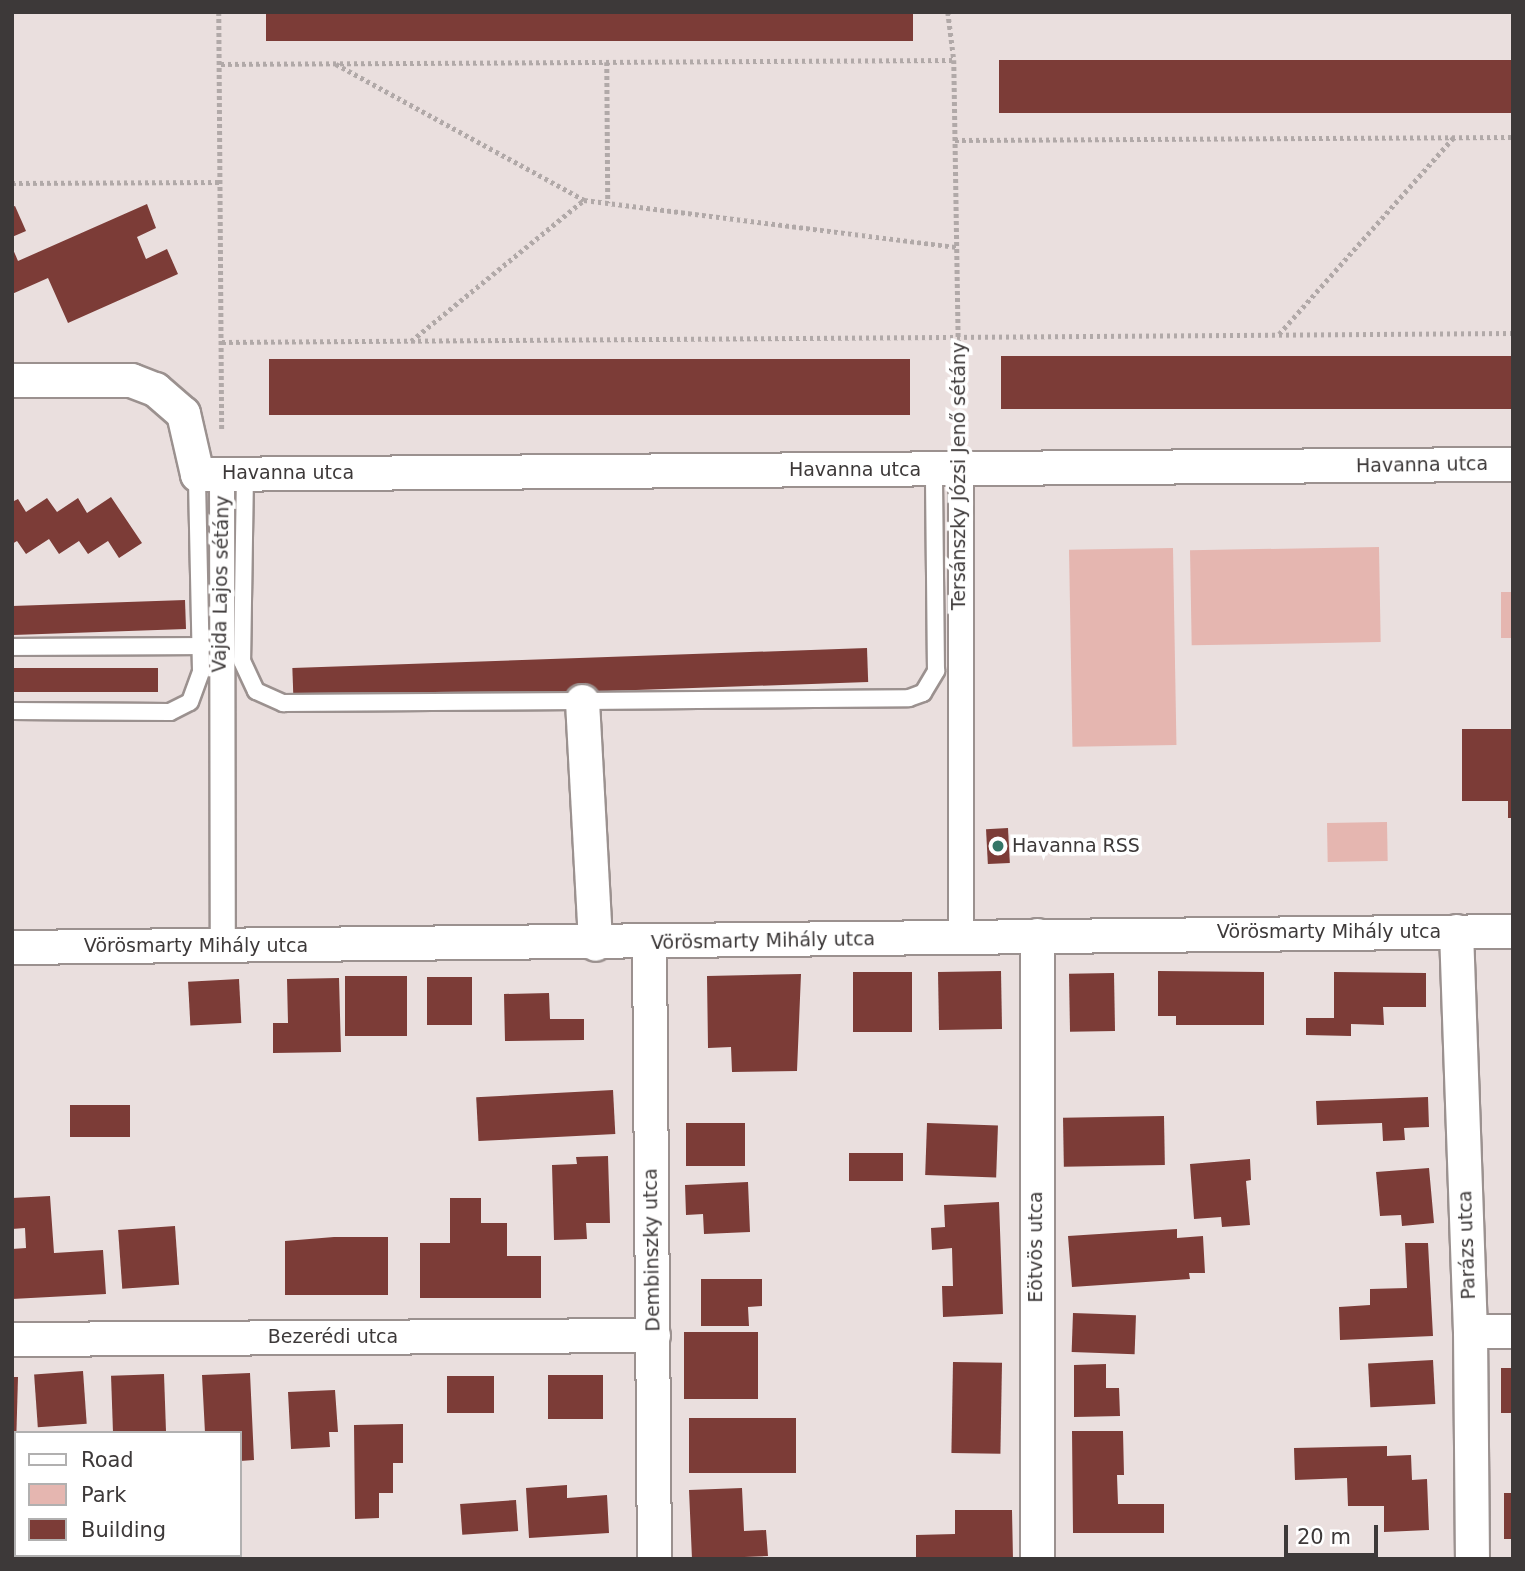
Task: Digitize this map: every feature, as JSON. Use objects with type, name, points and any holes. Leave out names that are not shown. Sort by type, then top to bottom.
[{"type":"street","points":[[12,380],[131,380],[155,389],[183,413],[222,474]]},
{"type":"street","name":"Havanna utca","points":[[222,474],[1513,464]]},
{"type":"street","name":"Tersánszky Józsi Jenő sétány","points":[[947,470],[961,939]]},
{"type":"street","name":"Vajda Lajos sétány","points":[[222,474],[223,945]]},
{"type":"street","points":[[582,701],[595,944]]},
{"type":"street","name":"Parázs utca","points":[[1456,931],[1470,1331],[1472,1559]]},
{"type":"street","name":"Vörösmarty Mihály utca","points":[[12,947],[595,944],[961,939],[1037,935],[1513,931]]},
{"type":"street","name":"Eötvös utca","points":[[1037,935],[1037,1559]]},
{"type":"street","name":"Dembinszky utca","points":[[649,942],[654,1559]]},
{"type":"street","points":[[1470,1331],[1513,1331]]},
{"type":"street","name":"Bezerédi utca","points":[[12,1339],[653,1335]]},
{"type":"lane","points":[[222,474],[242,661],[256,691],[283,703],[909,698],[923,693],[936,671],[947,470]]},
{"type":"lane","points":[[12,711],[177,710],[195,694],[222,474]]},
{"type":"lane","points":[[12,647],[202,646]]},
{"type":"path","name":"Vajda Lajos sétány","points":[[219,12],[222,474]]},
{"type":"path","name":"Tersánszky Józsi Jenő sétány","points":[[947,470],[958,337],[954,60],[948,12]]},
{"type":"path","points":[[221,64],[954,60]]},
{"type":"path","points":[[607,62],[608,203]]},
{"type":"path","points":[[335,64],[584,200],[957,247]]},
{"type":"path","points":[[1278,335],[1454,137]]},
{"type":"path","points":[[955,140],[1513,137]]},
{"type":"path","points":[[12,183],[220,182]]},
{"type":"path","points":[[411,341],[584,200]]},
{"type":"path","points":[[222,342],[1513,333]]},
{"type":"green space","points":[[1379,547],[1381,642],[1192,645],[1190,550]]},
{"type":"green space","points":[[1173,548],[1176,745],[1072,747],[1069,550]]},
{"type":"green space","points":[[1501,592],[1513,592],[1513,638],[1501,638]]},
{"type":"green space","points":[[1387,822],[1388,861],[1328,862],[1327,823]]},
{"type":"building","points":[[266,12],[913,12],[913,41],[266,41]]},
{"type":"building","points":[[999,60],[1513,60],[1513,113],[999,113]]},
{"type":"building","points":[[147,204],[156,228],[137,237],[146,259],[167,249],[178,274],[68,323],[48,278],[12,294],[12,247],[18,261]]},
{"type":"building","points":[[15,206],[26,231],[12,237],[12,207]]},
{"type":"building","points":[[1001,356],[1513,356],[1513,409],[1001,409]]},
{"type":"building","points":[[269,359],[910,359],[910,415],[269,415]]},
{"type":"building","points":[[111,497],[142,543],[119,558],[108,541],[88,554],[79,541],[59,554],[49,539],[26,554],[17,541],[12,544],[12,502],[18,499],[26,512],[47,498],[57,512],[78,498],[87,513]]},
{"type":"building","points":[[185,600],[186,629],[13,635],[12,606]]},
{"type":"building","points":[[867,648],[868,682],[294,702],[292,668]]},
{"type":"building","points":[[12,668],[158,668],[158,692],[12,692]]},
{"type":"building","points":[[1462,729],[1513,729],[1513,818],[1508,818],[1508,801],[1462,801]]},
{"type":"building","name":"Havanna RSS","points":[[1008,828],[1010,863],[988,864],[986,829]]},
{"type":"building","points":[[1001,971],[1002,1029],[939,1030],[938,972]]},
{"type":"building","points":[[1158,971],[1264,972],[1264,1025],[1176,1025],[1176,1016],[1158,1016]]},
{"type":"building","points":[[853,972],[912,972],[912,1032],[853,1032]]},
{"type":"building","points":[[1334,972],[1426,973],[1426,1007],[1383,1007],[1384,1025],[1351,1024],[1351,1036],[1306,1035],[1306,1018],[1334,1018]]},
{"type":"building","points":[[1114,973],[1115,1031],[1070,1032],[1069,974]]},
{"type":"building","points":[[801,974],[797,1071],[732,1072],[731,1047],[708,1048],[707,976]]},
{"type":"building","points":[[345,976],[407,976],[407,1036],[345,1036]]},
{"type":"building","points":[[427,977],[472,977],[472,1025],[427,1025]]},
{"type":"building","points":[[339,978],[341,1052],[273,1053],[273,1023],[288,1023],[287,979]]},
{"type":"building","points":[[239,979],[241,1023],[190,1026],[188,982]]},
{"type":"building","points":[[549,993],[550,1019],[584,1019],[584,1040],[505,1041],[504,994]]},
{"type":"building","points":[[613,1090],[615,1134],[478,1141],[476,1097]]},
{"type":"building","points":[[1428,1097],[1429,1127],[1404,1128],[1405,1140],[1383,1141],[1382,1123],[1317,1125],[1316,1101]]},
{"type":"building","points":[[70,1105],[130,1105],[130,1137],[70,1137]]},
{"type":"building","points":[[1164,1116],[1165,1165],[1064,1167],[1063,1118]]},
{"type":"building","points":[[686,1123],[745,1123],[745,1166],[686,1166]]},
{"type":"building","points":[[927,1123],[998,1125],[996,1177],[925,1175]]},
{"type":"building","points":[[849,1153],[903,1153],[903,1181],[849,1181]]},
{"type":"building","points":[[608,1156],[610,1223],[586,1223],[587,1239],[554,1240],[552,1165],[577,1164],[576,1157]]},
{"type":"building","points":[[1250,1159],[1251,1180],[1246,1181],[1250,1225],[1222,1227],[1221,1217],[1194,1219],[1190,1164]]},
{"type":"building","points":[[1429,1168],[1434,1223],[1402,1226],[1401,1215],[1380,1216],[1376,1172]]},
{"type":"building","points":[[748,1182],[750,1232],[704,1234],[703,1214],[686,1215],[685,1185]]},
{"type":"building","points":[[50,1196],[54,1253],[103,1250],[106,1294],[12,1299],[12,1249],[26,1248],[25,1228],[12,1229],[12,1198]]},
{"type":"building","points":[[450,1198],[481,1198],[481,1223],[507,1223],[507,1256],[541,1256],[541,1298],[420,1298],[420,1243],[450,1243]]},
{"type":"building","points":[[999,1202],[1003,1314],[943,1317],[942,1286],[953,1286],[952,1248],[932,1250],[931,1228],[945,1227],[944,1205]]},
{"type":"building","points":[[175,1226],[179,1285],[122,1289],[118,1230]]},
{"type":"building","points":[[1177,1229],[1177,1238],[1203,1236],[1205,1273],[1189,1273],[1190,1279],[1072,1287],[1068,1236]]},
{"type":"building","points":[[388,1237],[388,1295],[285,1295],[285,1241]]},
{"type":"building","points":[[1405,1243],[1428,1243],[1433,1336],[1340,1340],[1339,1307],[1370,1305],[1370,1289],[1407,1288]]},
{"type":"building","points":[[701,1279],[762,1279],[762,1306],[748,1307],[749,1326],[701,1326]]},
{"type":"building","points":[[1073,1313],[1136,1315],[1135,1354],[1072,1352]]},
{"type":"building","points":[[684,1332],[758,1332],[758,1399],[684,1399]]},
{"type":"building","points":[[1433,1360],[1435,1404],[1370,1407],[1368,1363]]},
{"type":"building","points":[[953,1362],[1002,1363],[1000,1454],[951,1453]]},
{"type":"building","points":[[1106,1364],[1106,1388],[1119,1388],[1120,1416],[1074,1417],[1074,1365]]},
{"type":"building","points":[[1501,1368],[1513,1368],[1513,1413],[1501,1413]]},
{"type":"building","points":[[83,1371],[87,1424],[38,1427],[34,1374]]},
{"type":"building","points":[[250,1373],[254,1460],[242,1461],[242,1431],[205,1431],[202,1375]]},
{"type":"building","points":[[164,1374],[166,1431],[113,1431],[111,1376]]},
{"type":"building","points":[[548,1375],[603,1375],[603,1419],[548,1419]]},
{"type":"building","points":[[447,1376],[494,1376],[494,1413],[447,1413]]},
{"type":"building","points":[[12,1377],[18,1377],[16,1431],[14,1431],[12,1447]]},
{"type":"building","points":[[335,1390],[338,1432],[329,1432],[330,1447],[291,1449],[288,1392]]},
{"type":"building","points":[[689,1418],[796,1418],[796,1473],[689,1473]]},
{"type":"building","points":[[403,1424],[403,1463],[393,1463],[393,1493],[379,1493],[379,1518],[355,1519],[354,1425]]},
{"type":"building","points":[[1072,1431],[1123,1431],[1124,1475],[1117,1475],[1118,1504],[1164,1504],[1164,1533],[1073,1533]]},
{"type":"building","points":[[1387,1446],[1387,1456],[1411,1455],[1412,1480],[1427,1479],[1429,1530],[1384,1532],[1384,1506],[1348,1506],[1347,1478],[1295,1480],[1294,1448]]},
{"type":"building","points":[[567,1485],[567,1498],[607,1495],[609,1533],[529,1538],[526,1488]]},
{"type":"building","points":[[742,1488],[744,1531],[766,1530],[768,1556],[692,1559],[689,1490]]},
{"type":"building","points":[[1504,1493],[1513,1493],[1513,1539],[1504,1539]]},
{"type":"building","points":[[516,1500],[518,1531],[462,1535],[460,1504]]},
{"type":"building","points":[[955,1510],[1012,1510],[1013,1559],[916,1559],[916,1535],[955,1534]]},
{"type":"place","name":"Havanna RSS","points":[[998,846]]}]
